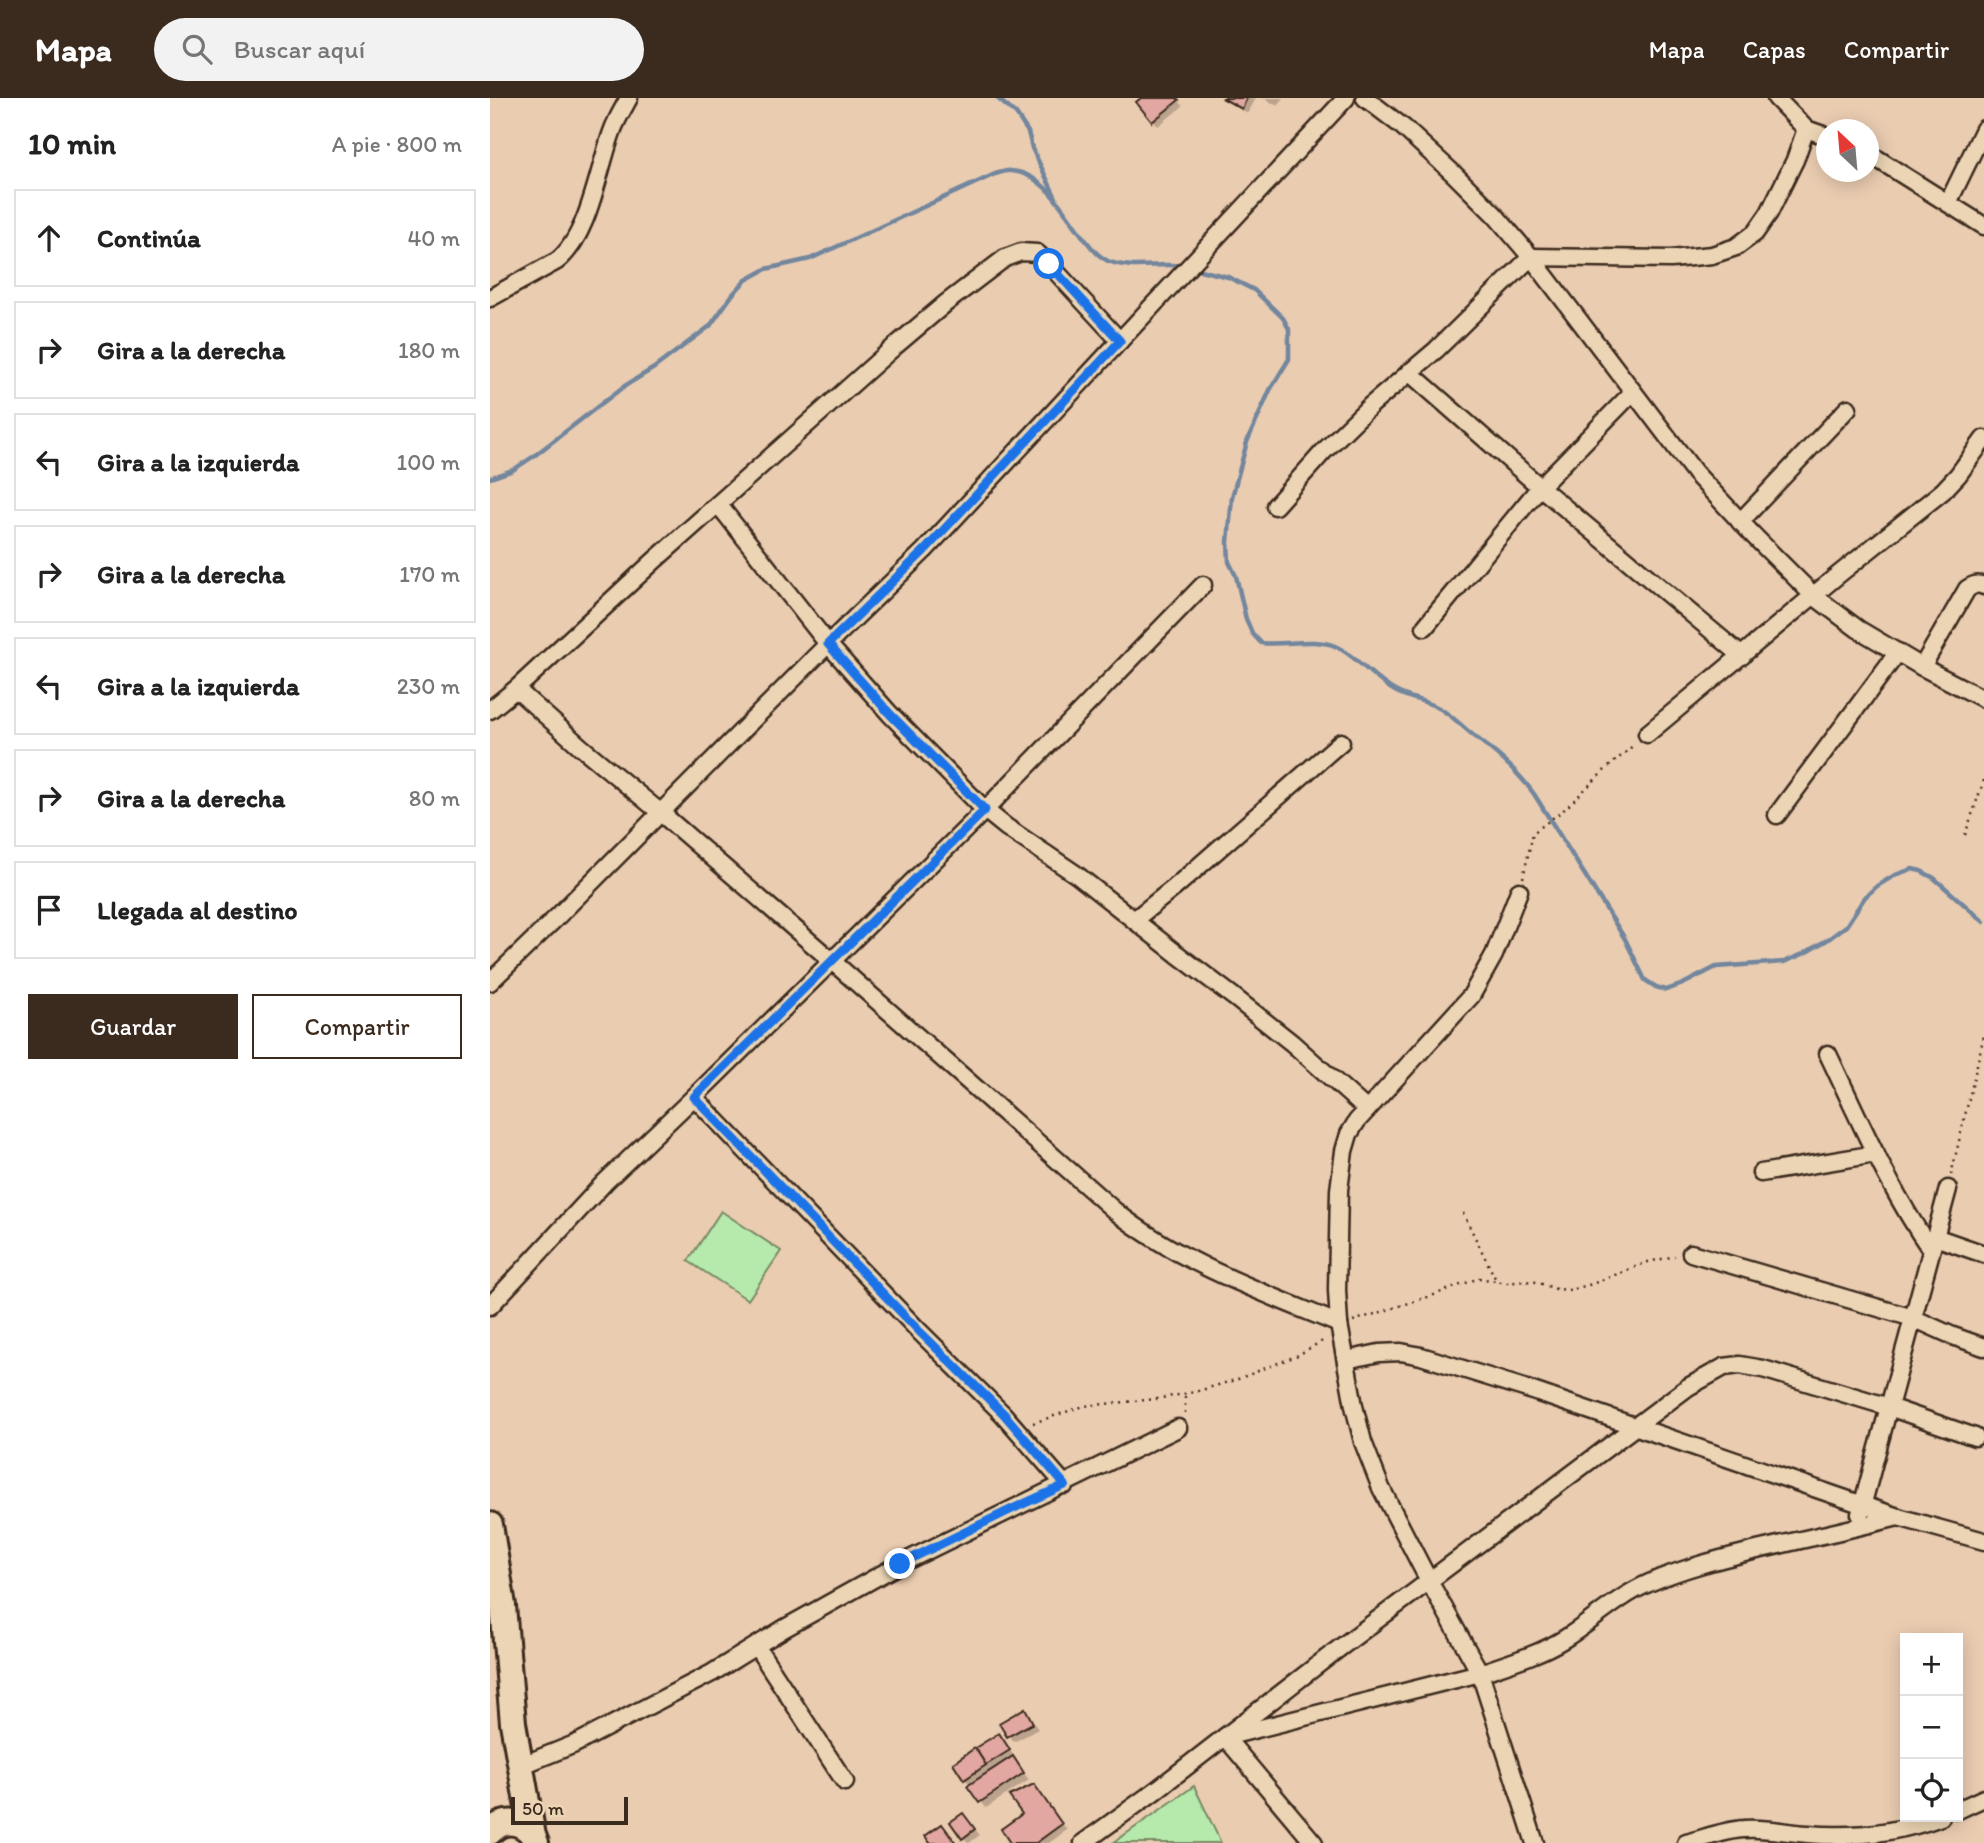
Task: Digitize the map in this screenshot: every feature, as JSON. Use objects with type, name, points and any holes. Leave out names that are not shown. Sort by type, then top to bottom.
[{"type":"main road","points":[[490,1525],[503,1606],[513,1723],[534,1840]]},
{"type":"main road","points":[[490,1832],[499,1825],[513,1822],[523,1826],[534,1840]]},
{"type":"street","points":[[490,298],[557,261],[573,245],[589,206],[613,129],[629,98]]},
{"type":"street","points":[[490,982],[925,550],[1346,98]]},
{"type":"street","points":[[1364,98],[1402,127],[1455,174],[1495,215],[1531,257],[1695,473],[1814,596],[1858,629],[1922,667],[1984,699]]},
{"type":"street","points":[[1776,98],[1806,129],[1816,132]]},
{"type":"street","points":[[1275,506],[1370,406],[1436,349],[1531,257],[1671,259],[1712,255],[1736,247],[1755,233],[1769,213],[1796,160],[1806,129]]},
{"type":"street","points":[[1948,204],[1984,129]]},
{"type":"street","points":[[1879,160],[1984,226]]},
{"type":"street","points":[[490,710],[894,347],[1005,258],[1021,252],[1037,253],[1120,341]]},
{"type":"street","points":[[1409,373],[1742,656]]},
{"type":"street","points":[[1425,627],[1540,487],[1633,392]]},
{"type":"street","points":[[1740,522],[1848,408]]},
{"type":"street","points":[[1647,734],[1943,491],[1984,439]]},
{"type":"street","points":[[718,504],[828,644],[890,714],[985,810],[1077,875],[1292,1043],[1367,1110]]},
{"type":"street","points":[[490,1306],[605,1182],[985,810],[1203,585]]},
{"type":"street","points":[[1922,667],[1967,589],[1973,585],[1984,586]]},
{"type":"street","points":[[1777,815],[1898,652]]},
{"type":"street","points":[[516,689],[1142,1232],[1222,1274],[1339,1324]]},
{"type":"street","points":[[1134,920],[1212,856],[1341,742]]},
{"type":"street","points":[[1519,891],[1494,955],[1471,996],[1357,1121],[1349,1134],[1339,1190],[1337,1290],[1339,1324],[1363,1442],[1381,1488],[1480,1673],[1535,1843]]},
{"type":"street","points":[[1828,1054],[1913,1223],[1933,1244],[1984,1254]]},
{"type":"street","points":[[694,1097],[1016,1429],[1065,1485]]},
{"type":"street","points":[[1761,1173],[1876,1154]]},
{"type":"street","points":[[1856,1527],[1948,1189]]},
{"type":"street","points":[[1691,1253],[1913,1318],[1984,1347]]},
{"type":"street","points":[[1346,1360],[1379,1353],[1401,1352],[1421,1356],[1524,1388],[1898,1517],[1984,1541]]},
{"type":"street","points":[[1083,1843],[1688,1387],[1724,1367],[1763,1369],[1975,1437]]},
{"type":"street","points":[[520,1766],[586,1738],[712,1673],[825,1605],[900,1564],[1178,1428]]},
{"type":"street","points":[[1225,1737],[1480,1673],[1541,1652],[1565,1639],[1622,1597],[1674,1573],[1708,1562],[1898,1517]]},
{"type":"street","points":[[756,1646],[845,1782]]},
{"type":"street","points":[[1225,1737],[1314,1843]]},
{"type":"street","points":[[1963,1808],[1984,1798]]},
{"type":"street","points":[[1686,1843],[1740,1829],[1845,1836],[1897,1831],[1925,1822]]},
{"type":"path","points":[[1519,891],[1533,833],[1566,808],[1647,734]]},
{"type":"path","points":[[1965,835],[1984,780]]},
{"type":"path","points":[[1948,1189],[1984,1035]]},
{"type":"path","points":[[1462,1213],[1497,1282]]},
{"type":"path","points":[[1016,1429],[1084,1406],[1185,1394],[1238,1378],[1296,1356],[1328,1339],[1339,1324],[1404,1306],[1479,1278],[1507,1283],[1524,1280],[1570,1290],[1648,1262],[1691,1253]]},
{"type":"path","points":[[1178,1428],[1184,1422],[1185,1394]]},
{"type":"green space","points":[[721,1211],[781,1251],[748,1300],[688,1261]]},
{"type":"green space","points":[[1194,1786],[1221,1843],[1113,1843]]},
{"type":"building","points":[[1141,98],[1179,100],[1152,122],[1136,102]]},
{"type":"building","points":[[1222,98],[1247,98],[1242,109]]},
{"type":"building","points":[[1025,1708],[1033,1723],[1007,1737],[999,1723]]},
{"type":"building","points":[[999,1733],[1010,1750],[986,1765],[975,1748]]},
{"type":"building","points":[[975,1748],[986,1765],[964,1780],[953,1763]]},
{"type":"building","points":[[1013,1756],[1024,1773],[979,1803],[967,1786]]},
{"type":"building","points":[[1034,1784],[1062,1824],[1036,1843],[1010,1843],[1001,1829],[1022,1814],[1009,1796]]},
{"type":"building","points":[[963,1813],[975,1829],[962,1839],[950,1822]]},
{"type":"building","points":[[942,1824],[956,1843],[930,1843],[925,1836]]},
{"type":"waterway","points":[[997,98],[1016,114],[1028,132],[1032,148],[1056,198]]},
{"type":"waterway","points":[[490,478],[513,470],[534,456],[623,387],[654,368],[710,326],[746,280],[766,269],[810,259],[995,174],[1005,171],[1024,174],[1046,188],[1092,248],[1108,261],[1136,266],[1184,266]]},
{"type":"waterway","points":[[1192,268],[1228,277],[1254,290],[1283,318],[1289,329],[1289,359],[1270,390],[1247,442],[1232,497],[1229,562],[1236,576],[1252,633],[1261,643],[1317,642],[1335,646],[1395,691],[1445,712],[1498,755],[1534,794],[1625,939],[1645,980],[1666,990],[1716,967],[1784,962],[1827,940],[1846,926],[1865,897],[1877,886],[1912,869],[1934,878],[1984,922]]},
{"type":"route","points":[[900,1564],[1065,1485],[1003,1413],[920,1332],[694,1097],[985,810],[890,714],[828,644],[925,550],[1120,341],[1049,264]]}]
